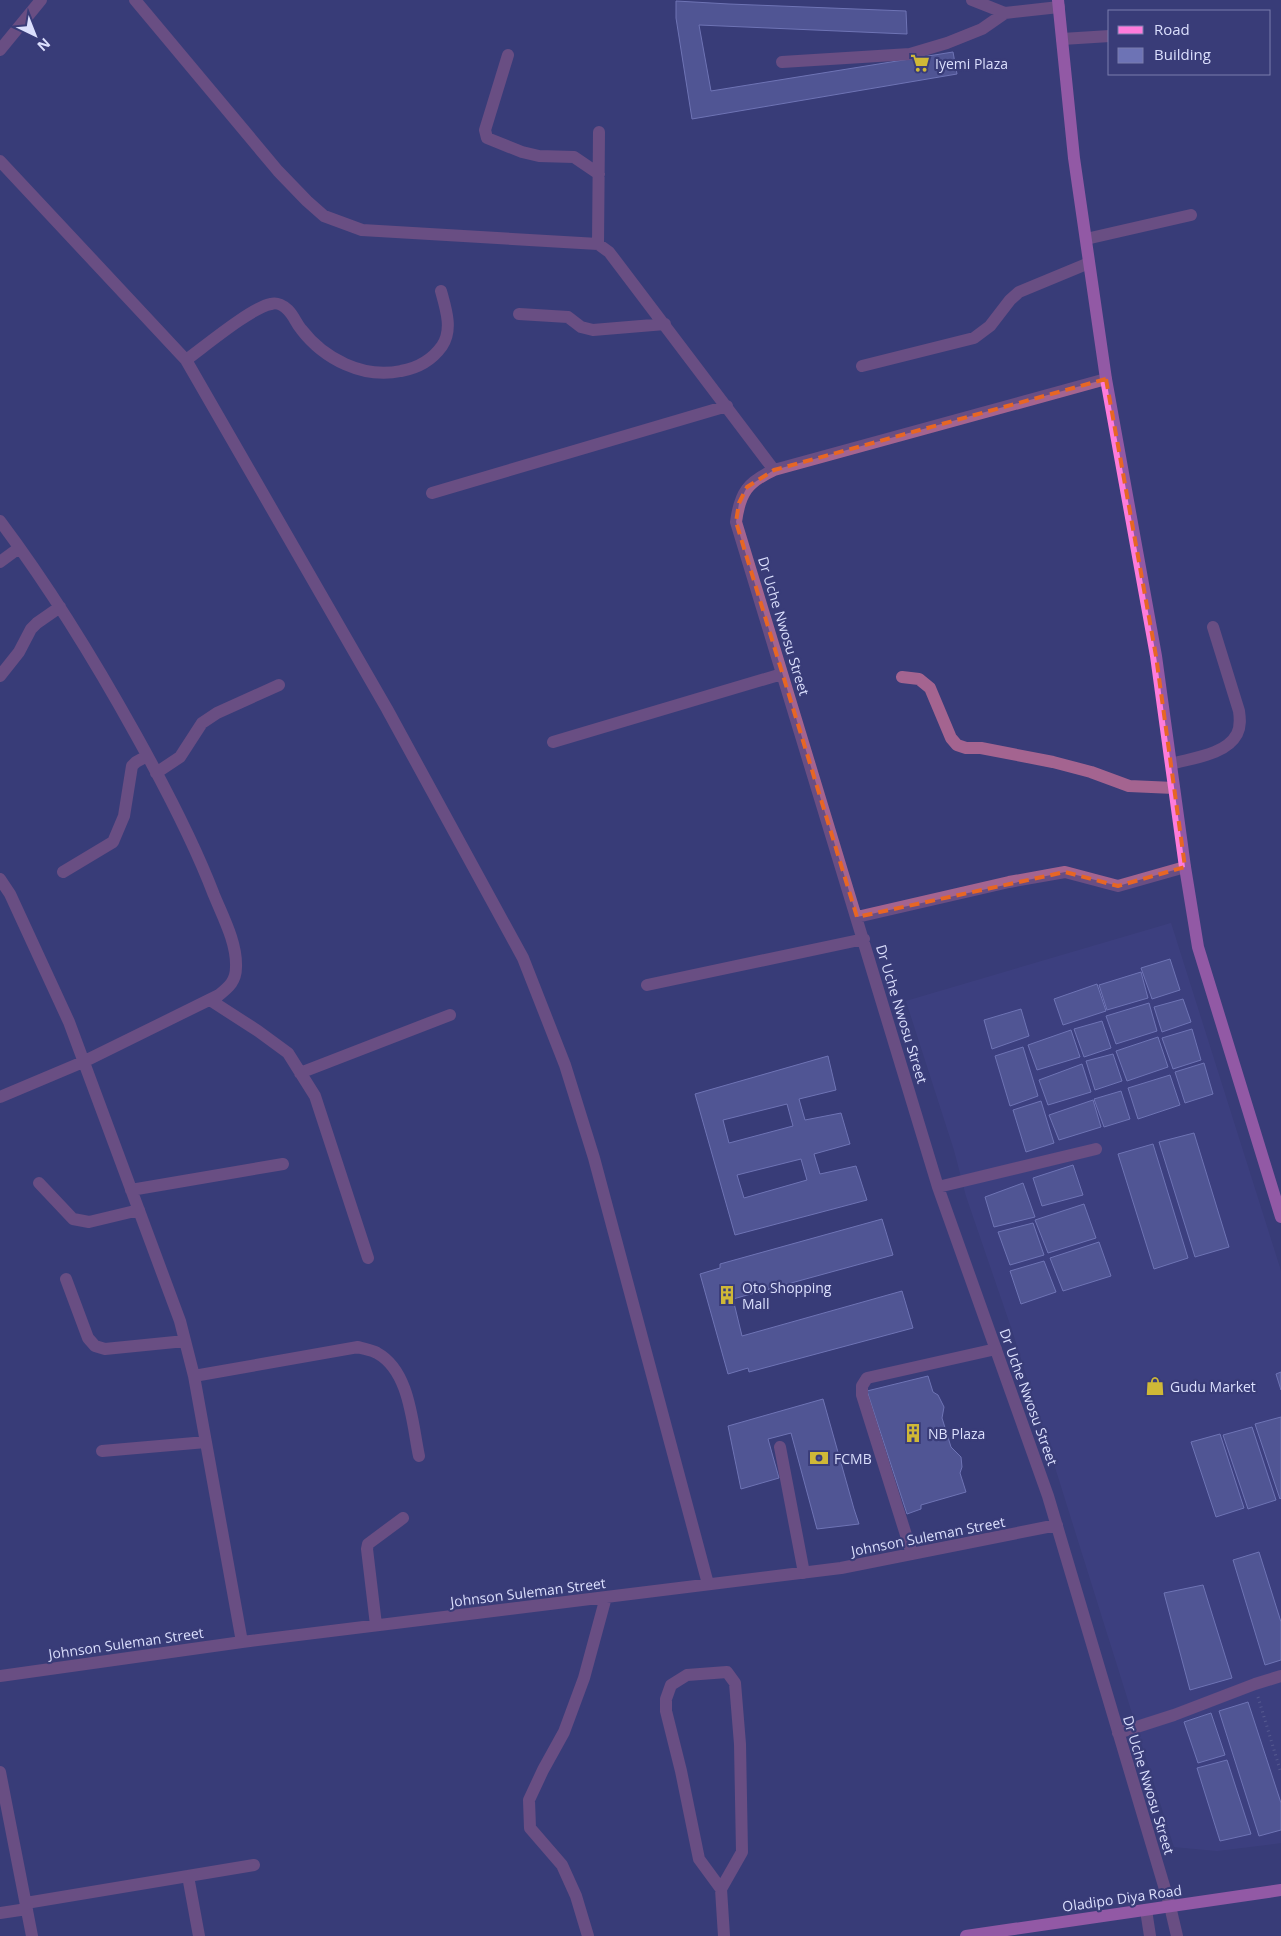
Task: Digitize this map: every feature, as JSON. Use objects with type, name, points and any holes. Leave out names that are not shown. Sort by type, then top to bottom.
[{"type":"main road","points":[[1058,3],[1074,158],[1106,378],[1156,656],[1198,947],[1280,1212]]},
{"type":"main road","name":"Oladipo Diya Road","points":[[966,1936],[1281,1890]]},
{"type":"street","points":[[0,50],[41,0]]},
{"type":"street","points":[[134,0],[278,171],[324,216],[362,230],[598,244],[609,252],[774,470]]},
{"type":"street","points":[[972,0],[1006,13]]},
{"type":"street","points":[[782,62],[910,54],[947,44],[982,28],[1006,13],[1058,3]]},
{"type":"street","points":[[1062,40],[1108,36]]},
{"type":"street","points":[[508,55],[485,130],[487,138],[522,152],[539,156],[574,157],[599,174]]},
{"type":"street","points":[[598,244],[599,132]]},
{"type":"street","points":[[0,161],[186,360],[387,710],[523,958],[565,1065],[594,1158],[708,1584]]},
{"type":"street","points":[[1086,239],[1191,215]]},
{"type":"street","points":[[862,366],[974,338],[990,326],[1010,300],[1019,292],[1089,263]]},
{"type":"street","points":[[186,360],[249,315],[272,303],[283,306],[290,312],[301,329],[314,343],[330,356],[350,367],[384,373],[410,369],[435,355],[444,343],[448,329],[447,310],[441,291]]},
{"type":"street","points":[[519,314],[568,317],[587,330],[665,324]]},
{"type":"street","name":"Dr Uche Nwosu Street","points":[[1106,378],[774,470],[759,477],[747,487],[739,503],[736,522],[938,1187],[1057,1526],[1170,1906],[1176,1936]]},
{"type":"street","points":[[432,493],[726,406]]},
{"type":"street","points":[[0,521],[60,607],[100,670],[156,772],[196,851],[225,922],[234,951],[236,967],[234,979],[229,987],[210,1000],[83,1062],[0,1097]]},
{"type":"street","points":[[0,562],[19,548]]},
{"type":"street","points":[[0,676],[19,652],[32,629],[60,607]]},
{"type":"street","points":[[1171,764],[1220,750],[1236,735],[1240,724],[1239,710],[1212,627]]},
{"type":"street","points":[[553,742],[782,674]]},
{"type":"street","points":[[902,677],[919,679],[930,688],[951,738],[957,745],[1054,762],[1091,772],[1129,786],[1174,788]]},
{"type":"street","points":[[156,772],[180,756],[202,724],[216,713],[279,685]]},
{"type":"street","points":[[63,872],[113,842],[124,816],[132,766],[147,756]]},
{"type":"street","points":[[857,917],[1009,882],[1065,872],[1118,886],[1185,867]]},
{"type":"street","points":[[0,879],[10,894],[62,1005],[180,1321],[194,1376],[242,1642]]},
{"type":"street","points":[[647,985],[864,939]]},
{"type":"street","points":[[210,1000],[288,1053],[314,1096],[368,1258]]},
{"type":"street","points":[[300,1073],[450,1015]]},
{"type":"street","points":[[938,1187],[1096,1149]]},
{"type":"street","points":[[131,1190],[283,1164]]},
{"type":"street","points":[[40,1184],[73,1219],[81,1222],[89,1222],[139,1210]]},
{"type":"street","points":[[66,1279],[88,1338],[96,1346],[105,1349],[185,1341]]},
{"type":"street","points":[[194,1376],[358,1347],[377,1353],[395,1367],[404,1386],[419,1456]]},
{"type":"street","points":[[912,1554],[862,1394],[862,1386],[867,1378],[996,1349]]},
{"type":"street","points":[[102,1451],[206,1442]]},
{"type":"street","points":[[780,1447],[804,1573]]},
{"type":"street","points":[[376,1626],[368,1544],[403,1518]]},
{"type":"street","name":"Johnson Suleman Street","points":[[0,1676],[242,1642],[841,1568],[1057,1526]]},
{"type":"street","points":[[588,1936],[576,1896],[562,1865],[530,1828],[529,1800],[564,1732],[584,1678],[606,1597]]},
{"type":"street","points":[[721,1889],[698,1859],[666,1705],[671,1685],[687,1675],[727,1672],[734,1683],[740,1744],[742,1852],[721,1889],[724,1936]]},
{"type":"street","points":[[1118,1734],[1281,1676]]},
{"type":"street","points":[[0,1772],[32,1936]]},
{"type":"street","points":[[0,1913],[26,1906],[254,1865]]},
{"type":"street","points":[[188,1876],[199,1936]]},
{"type":"street","points":[[1146,1910],[1150,1936]]},
{"type":"path","points":[[1255,1684],[1281,1773]]},
{"type":"highlighted area","points":[[1106,379],[1156,656],[1185,867],[1118,886],[1065,872],[857,917],[736,522],[739,503],[747,487],[774,470]]},
{"type":"shaded area","name":"Gudu Market","points":[[1171,923],[1281,1271],[1281,1843],[1217,1851],[1174,1847],[1013,1333],[966,1196],[954,1150],[906,1001]]},
{"type":"building","name":"Iyemi Plaza","points":[[676,1],[906,11],[907,34],[699,25],[711,91],[953,52],[957,74],[692,119],[676,18]]},
{"type":"building","points":[[1170,959],[1180,990],[1152,999],[1141,968]]},
{"type":"building","points":[[1141,972],[1148,998],[1107,1010],[1099,985]]},
{"type":"building","points":[[1097,984],[1106,1011],[1063,1025],[1054,999]]},
{"type":"building","points":[[1183,999],[1191,1022],[1162,1032],[1154,1007]]},
{"type":"building","points":[[1149,1003],[1157,1031],[1116,1044],[1106,1016]]},
{"type":"building","points":[[1021,1009],[1029,1036],[992,1049],[984,1020]]},
{"type":"building","points":[[1102,1021],[1111,1048],[1084,1057],[1074,1029]]},
{"type":"building","points":[[1192,1029],[1201,1060],[1173,1069],[1162,1038]]},
{"type":"building","points":[[1071,1030],[1080,1057],[1037,1070],[1028,1045]]},
{"type":"building","points":[[1158,1037],[1168,1067],[1127,1081],[1116,1051]]},
{"type":"building","points":[[1023,1047],[1038,1096],[1010,1106],[995,1056]]},
{"type":"building","points":[[1113,1054],[1122,1081],[1095,1090],[1086,1061]]},
{"type":"building","points":[[828,1056],[836,1090],[799,1099],[805,1120],[841,1113],[850,1144],[814,1154],[820,1174],[856,1166],[867,1200],[735,1235],[695,1094]],"holes":[[[787,1104],[793,1126],[729,1143],[723,1120]],[[801,1159],[807,1180],[744,1198],[737,1175]]]},
{"type":"building","points":[[1204,1063],[1213,1094],[1185,1103],[1175,1072]]},
{"type":"building","points":[[1082,1064],[1091,1092],[1048,1105],[1039,1080]]},
{"type":"building","points":[[1170,1075],[1180,1105],[1138,1119],[1128,1088]]},
{"type":"building","points":[[1121,1091],[1130,1119],[1104,1127],[1094,1099]]},
{"type":"building","points":[[1093,1100],[1101,1127],[1059,1140],[1049,1115]]},
{"type":"building","points":[[1041,1101],[1054,1143],[1026,1152],[1013,1110]]},
{"type":"building","points":[[1194,1133],[1229,1247],[1195,1257],[1159,1142]]},
{"type":"building","points":[[1153,1144],[1188,1258],[1154,1269],[1118,1154]]},
{"type":"building","points":[[1073,1165],[1083,1195],[1042,1206],[1033,1178]]},
{"type":"building","points":[[1023,1183],[1035,1217],[994,1227],[985,1197]]},
{"type":"building","points":[[1084,1204],[1096,1238],[1048,1253],[1035,1220]]},
{"type":"building","name":"Oto Shopping Mall","points":[[882,1219],[893,1255],[733,1299],[742,1336],[902,1291],[913,1328],[749,1372],[748,1368],[728,1374],[700,1274],[720,1268],[720,1264]]},
{"type":"building","points":[[1033,1223],[1044,1255],[1010,1265],[998,1232]]},
{"type":"building","points":[[1099,1242],[1111,1276],[1063,1291],[1050,1258]]},
{"type":"building","points":[[1044,1261],[1056,1292],[1021,1304],[1010,1271]]},
{"type":"building","points":[[1281,1372],[1281,1390],[1276,1374]]},
{"type":"building","name":"NB Plaza","points":[[928,1376],[933,1392],[938,1395],[944,1407],[942,1418],[951,1447],[961,1457],[962,1467],[960,1473],[966,1492],[921,1505],[921,1509],[907,1514],[867,1391]]},
{"type":"building","name":"FCMB","points":[[823,1399],[859,1524],[817,1529],[791,1433],[768,1439],[779,1478],[741,1489],[728,1426]]},
{"type":"building","points":[[1281,1417],[1281,1498],[1280,1499],[1255,1424]]},
{"type":"building","points":[[1252,1427],[1276,1500],[1248,1509],[1223,1435]]},
{"type":"building","points":[[1220,1434],[1244,1508],[1216,1517],[1191,1442]]},
{"type":"building","points":[[1259,1552],[1281,1622],[1281,1660],[1265,1665],[1233,1560]]},
{"type":"building","points":[[1203,1585],[1232,1678],[1190,1690],[1164,1593]]},
{"type":"building","points":[[1248,1702],[1281,1803],[1281,1830],[1259,1836],[1219,1711]]},
{"type":"building","points":[[1211,1713],[1225,1755],[1198,1763],[1184,1722]]},
{"type":"building","points":[[1227,1760],[1251,1834],[1220,1841],[1197,1768]]},
{"type":"place","name":"Iyemi Plaza","points":[[920,63]]},
{"type":"place","name":"Oto Shopping Mall","points":[[727,1295]]},
{"type":"place","name":"Gudu Market","points":[[1155,1386]]},
{"type":"place","name":"NB Plaza","points":[[913,1433]]},
{"type":"place","name":"FCMB","points":[[819,1458]]}]
